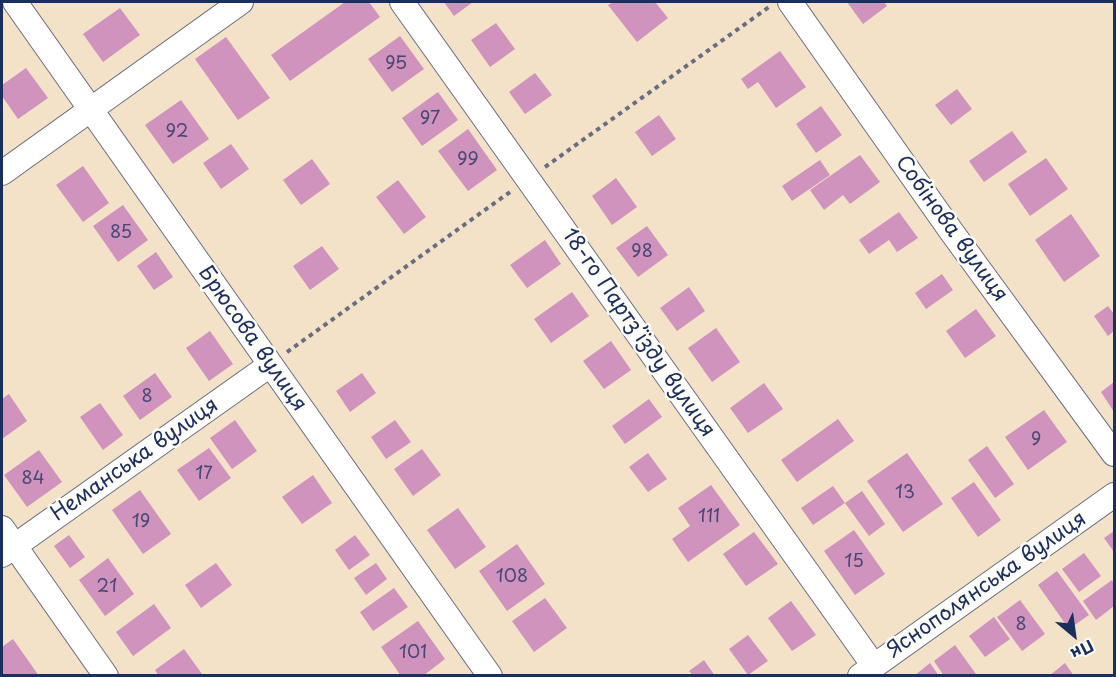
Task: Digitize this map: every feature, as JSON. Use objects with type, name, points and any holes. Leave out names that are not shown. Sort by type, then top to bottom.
[{"type":"street","name":"Брюсова вулиця","points":[[15,2],[490,675]]},
{"type":"street","points":[[2,173],[241,2]]},
{"type":"street","name":"18-го Партз’їзду вулиця","points":[[402,2],[867,671]]},
{"type":"street","name":"Собінова вулиця","points":[[790,2],[951,231],[1114,454]]},
{"type":"street","name":"Неманська вулиця","points":[[6,543],[270,365]]},
{"type":"street","name":"Яснополянська вулиця","points":[[867,671],[1114,495]]},
{"type":"street","points":[[6,543],[106,675]]},
{"type":"building","points":[[345,2],[369,2],[380,17],[290,81],[271,55]]},
{"type":"building","points":[[444,2],[473,2],[454,16]]},
{"type":"building","points":[[613,2],[655,2],[668,18],[637,42],[608,5]]},
{"type":"building","points":[[847,2],[884,2],[887,6],[863,24]]},
{"type":"building","points":[[120,8],[140,35],[103,62],[83,34]]},
{"type":"building","points":[[496,23],[515,49],[490,67],[471,40]]},
{"type":"building","points":[[400,36],[424,69],[392,92],[368,59]]},
{"type":"building","points":[[226,37],[270,98],[238,120],[195,59]]},
{"type":"building","points":[[780,51],[806,87],[776,108],[758,82],[748,89],[741,79]]},
{"type":"building","points":[[26,68],[48,98],[18,119],[2,96],[2,85]]},
{"type":"building","points":[[535,73],[552,95],[525,114],[509,92]]},
{"type":"building","points":[[957,89],[972,109],[951,125],[935,105]]},
{"type":"building","points":[[438,92],[458,120],[422,146],[402,118]]},
{"type":"building","points":[[181,100],[209,139],[173,164],[145,125]]},
{"type":"building","points":[[821,106],[842,135],[816,153],[796,124]]},
{"type":"building","points":[[659,115],[676,139],[652,156],[635,132]]},
{"type":"building","points":[[468,129],[497,170],[468,191],[438,151]]},
{"type":"building","points":[[1012,131],[1027,152],[984,182],[969,161]]},
{"type":"building","points":[[231,144],[249,169],[221,189],[203,163]]},
{"type":"building","points":[[860,155],[880,182],[850,204],[843,195],[824,210],[810,190]]},
{"type":"building","points":[[1046,158],[1068,189],[1030,216],[1008,184]]},
{"type":"building","points":[[312,159],[330,184],[301,205],[283,180]]},
{"type":"building","points":[[820,160],[830,175],[792,201],[782,186]]},
{"type":"building","points":[[83,166],[109,203],[83,222],[56,185]]},
{"type":"building","points":[[616,178],[637,207],[612,225],[592,196]]},
{"type":"building","points":[[398,180],[426,217],[404,234],[376,197]]},
{"type":"building","points":[[123,205],[148,240],[118,262],[93,226]]},
{"type":"building","points":[[899,212],[918,238],[897,252],[889,240],[869,254],[859,240]]},
{"type":"building","points":[[1071,214],[1100,256],[1064,282],[1035,240]]},
{"type":"building","points":[[647,226],[668,255],[638,277],[616,248]]},
{"type":"building","points":[[545,240],[561,264],[527,288],[510,265]]},
{"type":"building","points":[[322,246],[339,269],[310,290],[293,266]]},
{"type":"building","points":[[156,252],[173,277],[154,290],[137,266]]},
{"type":"building","points":[[942,274],[953,290],[926,309],[915,293]]},
{"type":"building","points":[[689,287],[705,311],[677,331],[660,308]]},
{"type":"building","points":[[572,292],[589,316],[551,343],[534,319]]},
{"type":"building","points":[[1108,306],[1114,314],[1114,331],[1108,336],[1094,316]]},
{"type":"building","points":[[976,309],[996,336],[965,358],[946,331]]},
{"type":"building","points":[[716,328],[740,362],[712,382],[688,348]]},
{"type":"building","points":[[210,331],[233,364],[209,381],[186,348]]},
{"type":"building","points":[[611,341],[631,370],[604,389],[583,361]]},
{"type":"building","points":[[155,373],[172,397],[140,420],[123,396]]},
{"type":"building","points":[[362,373],[376,393],[350,412],[336,391]]},
{"type":"building","points":[[1114,382],[1114,412],[1101,392]]},
{"type":"building","points":[[764,383],[783,409],[748,433],[730,408]]},
{"type":"building","points":[[9,394],[27,421],[2,439],[2,399]]},
{"type":"building","points":[[649,399],[662,417],[625,444],[612,426]]},
{"type":"building","points":[[100,403],[123,435],[103,450],[80,417]]},
{"type":"building","points":[[1044,410],[1067,442],[1028,470],[1005,437]]},
{"type":"building","points":[[838,419],[854,441],[797,482],[781,460]]},
{"type":"building","points":[[235,420],[257,451],[232,469],[210,438]]},
{"type":"building","points":[[395,420],[411,442],[386,459],[371,437]]},
{"type":"building","points":[[987,446],[1014,484],[995,498],[968,460]]},
{"type":"building","points":[[209,448],[231,478],[199,501],[177,470]]},
{"type":"building","points":[[422,449],[441,475],[413,496],[394,469]]},
{"type":"building","points":[[39,450],[62,482],[27,507],[4,475]]},
{"type":"building","points":[[648,453],[667,479],[648,492],[629,467]]},
{"type":"building","points":[[907,453],[943,504],[903,532],[867,481]]},
{"type":"building","points":[[313,475],[332,503],[302,524],[282,497]]},
{"type":"building","points":[[974,482],[1001,520],[978,537],[951,498]]},
{"type":"building","points":[[711,485],[740,525],[688,562],[672,539],[690,526],[678,508]]},
{"type":"building","points":[[833,486],[845,503],[813,525],[801,508]]},
{"type":"building","points":[[140,490],[171,534],[143,554],[112,510]]},
{"type":"building","points":[[862,491],[885,524],[869,536],[845,503]]},
{"type":"building","points":[[458,508],[486,547],[455,569],[427,530]]},
{"type":"building","points":[[854,530],[885,574],[855,595],[824,551]]},
{"type":"building","points":[[1114,531],[1114,552],[1104,538]]},
{"type":"building","points":[[754,532],[778,564],[746,586],[723,554]]},
{"type":"building","points":[[69,535],[85,557],[70,568],[54,546]]},
{"type":"building","points":[[355,535],[370,555],[349,570],[335,550]]},
{"type":"building","points":[[517,544],[545,584],[507,611],[479,571]]},
{"type":"building","points":[[1084,553],[1101,576],[1079,592],[1062,569]]},
{"type":"building","points":[[108,558],[134,594],[105,616],[79,580]]},
{"type":"building","points":[[216,563],[232,585],[201,608],[185,585]]},
{"type":"building","points":[[376,563],[387,579],[366,595],[354,578]]},
{"type":"building","points":[[1057,571],[1089,615],[1069,629],[1038,585]]},
{"type":"building","points":[[1112,580],[1114,606],[1096,620],[1083,601]]},
{"type":"building","points":[[394,588],[408,607],[373,631],[360,612]]},
{"type":"building","points":[[545,598],[567,628],[534,652],[512,621]]},
{"type":"building","points":[[1020,600],[1045,634],[1022,651],[997,617]]},
{"type":"building","points":[[791,601],[816,635],[792,651],[768,618]]},
{"type":"building","points":[[154,604],[171,628],[133,656],[116,632]]},
{"type":"building","points":[[994,617],[1010,639],[985,657],[969,636]]},
{"type":"building","points":[[418,621],[445,659],[423,676],[401,676],[381,647]]},
{"type":"building","points":[[748,635],[768,661],[748,675],[729,649]]},
{"type":"building","points":[[13,639],[39,676],[2,676],[2,647]]},
{"type":"building","points":[[955,645],[976,674],[974,676],[944,676],[934,661]]},
{"type":"building","points":[[184,649],[202,674],[159,676],[155,670]]},
{"type":"building","points":[[704,660],[715,676],[693,676],[689,671]]},
{"type":"building","points":[[930,663],[939,676],[914,676]]},
{"type":"building","points":[[1065,663],[1074,676],[1049,676]]}]
